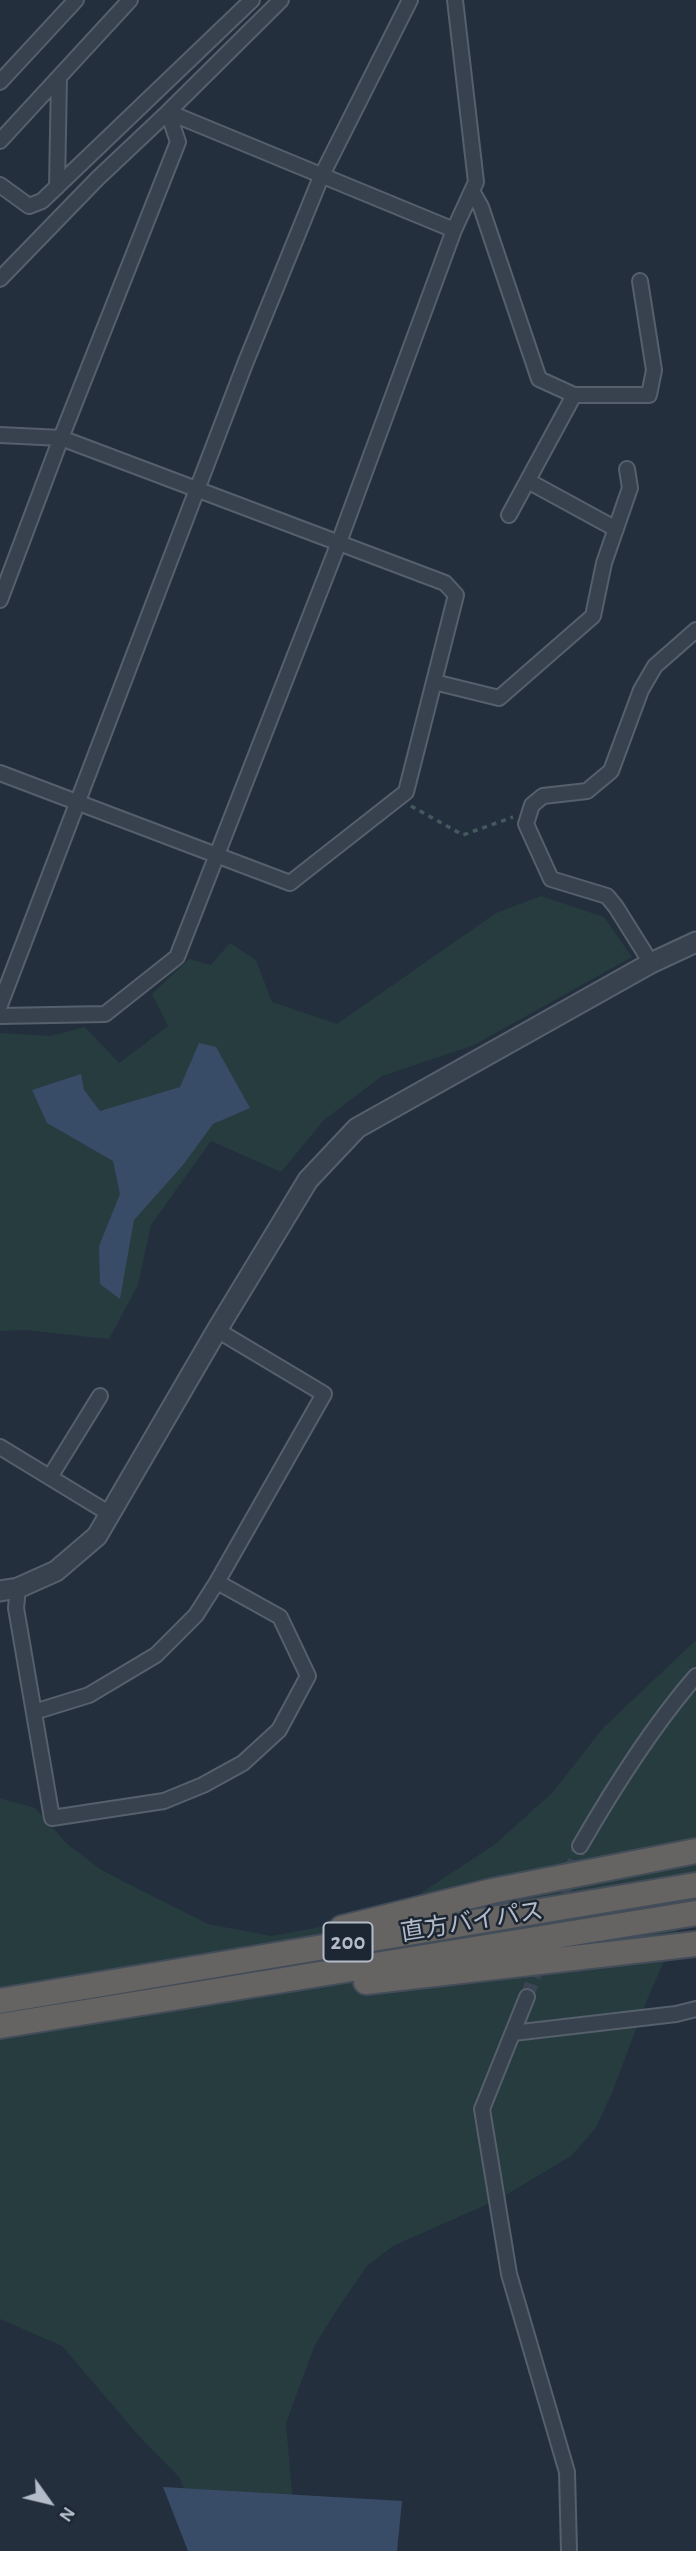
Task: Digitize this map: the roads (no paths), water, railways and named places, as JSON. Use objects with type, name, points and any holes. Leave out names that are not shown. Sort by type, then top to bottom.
[{"type":"highway","points":[[168,1972],[492,1891],[696,1851]]},
{"type":"highway","name":"直方バイパス","points":[[0,2001],[696,1885]]},
{"type":"highway","name":"直方バイパス","points":[[0,2026],[696,1913]]},
{"type":"highway","points":[[162,1998],[355,1983],[696,1944]]},
{"type":"street","points":[[0,82],[76,0]]},
{"type":"street","points":[[0,141],[130,0]]},
{"type":"street","points":[[0,185],[29,206],[43,201],[251,0]]},
{"type":"street","points":[[0,279],[98,178],[281,0]]},
{"type":"street","points":[[0,1005],[245,364],[321,177],[410,0]]},
{"type":"street","points":[[0,1016],[105,1014],[177,957],[338,545],[454,230],[476,182],[455,0]]},
{"type":"street","points":[[177,71],[192,87]]},
{"type":"street","points":[[57,187],[59,77]]},
{"type":"street","points":[[168,112],[454,230]]},
{"type":"street","points":[[0,600],[178,142],[168,112]]},
{"type":"street","points":[[472,191],[481,207],[540,379],[575,395],[649,395],[654,370],[640,281]]},
{"type":"street","points":[[509,515],[575,395]]},
{"type":"street","points":[[0,435],[61,438],[338,545],[445,583],[456,594],[405,792],[290,883],[0,773]]},
{"type":"street","points":[[434,682],[499,698],[593,616],[604,563],[630,488],[627,469]]},
{"type":"street","points":[[528,481],[616,529]]},
{"type":"street","points":[[651,963],[607,896],[551,879],[526,824],[532,805],[543,796],[587,791],[611,771],[641,690],[655,666],[696,630]]},
{"type":"street","points":[[217,1582],[280,1617],[308,1676],[279,1730],[243,1763],[203,1785],[164,1801],[52,1818],[16,1608],[9,1590],[56,1571],[97,1536],[308,1180],[356,1128],[651,963],[696,942]]},
{"type":"street","points":[[34,1712],[89,1695],[156,1655],[196,1615],[324,1394],[217,1330]]},
{"type":"street","points":[[50,1478],[100,1396]]},
{"type":"street","points":[[0,1447],[110,1514]]},
{"type":"street","points":[[580,1846],[606,1800],[658,1723],[696,1676]]},
{"type":"street","points":[[527,1997],[482,2109],[509,2274],[567,2472],[569,2551]]},
{"type":"street","points":[[513,2033],[676,2014],[696,2009]]},
{"type":"water","points":[[199,1043],[216,1047],[250,1108],[213,1124],[183,1165],[134,1220],[120,1299],[100,1284],[99,1246],[120,1194],[113,1161],[47,1123],[32,1090],[81,1074],[84,1090],[100,1111],[180,1087]]},
{"type":"water","points":[[163,2487],[402,2501],[397,2551],[188,2551]]},
{"type":"tunnel","points":[[556,1913],[580,1846]]},
{"type":"tunnel","points":[[527,1997],[540,1959]]}]
